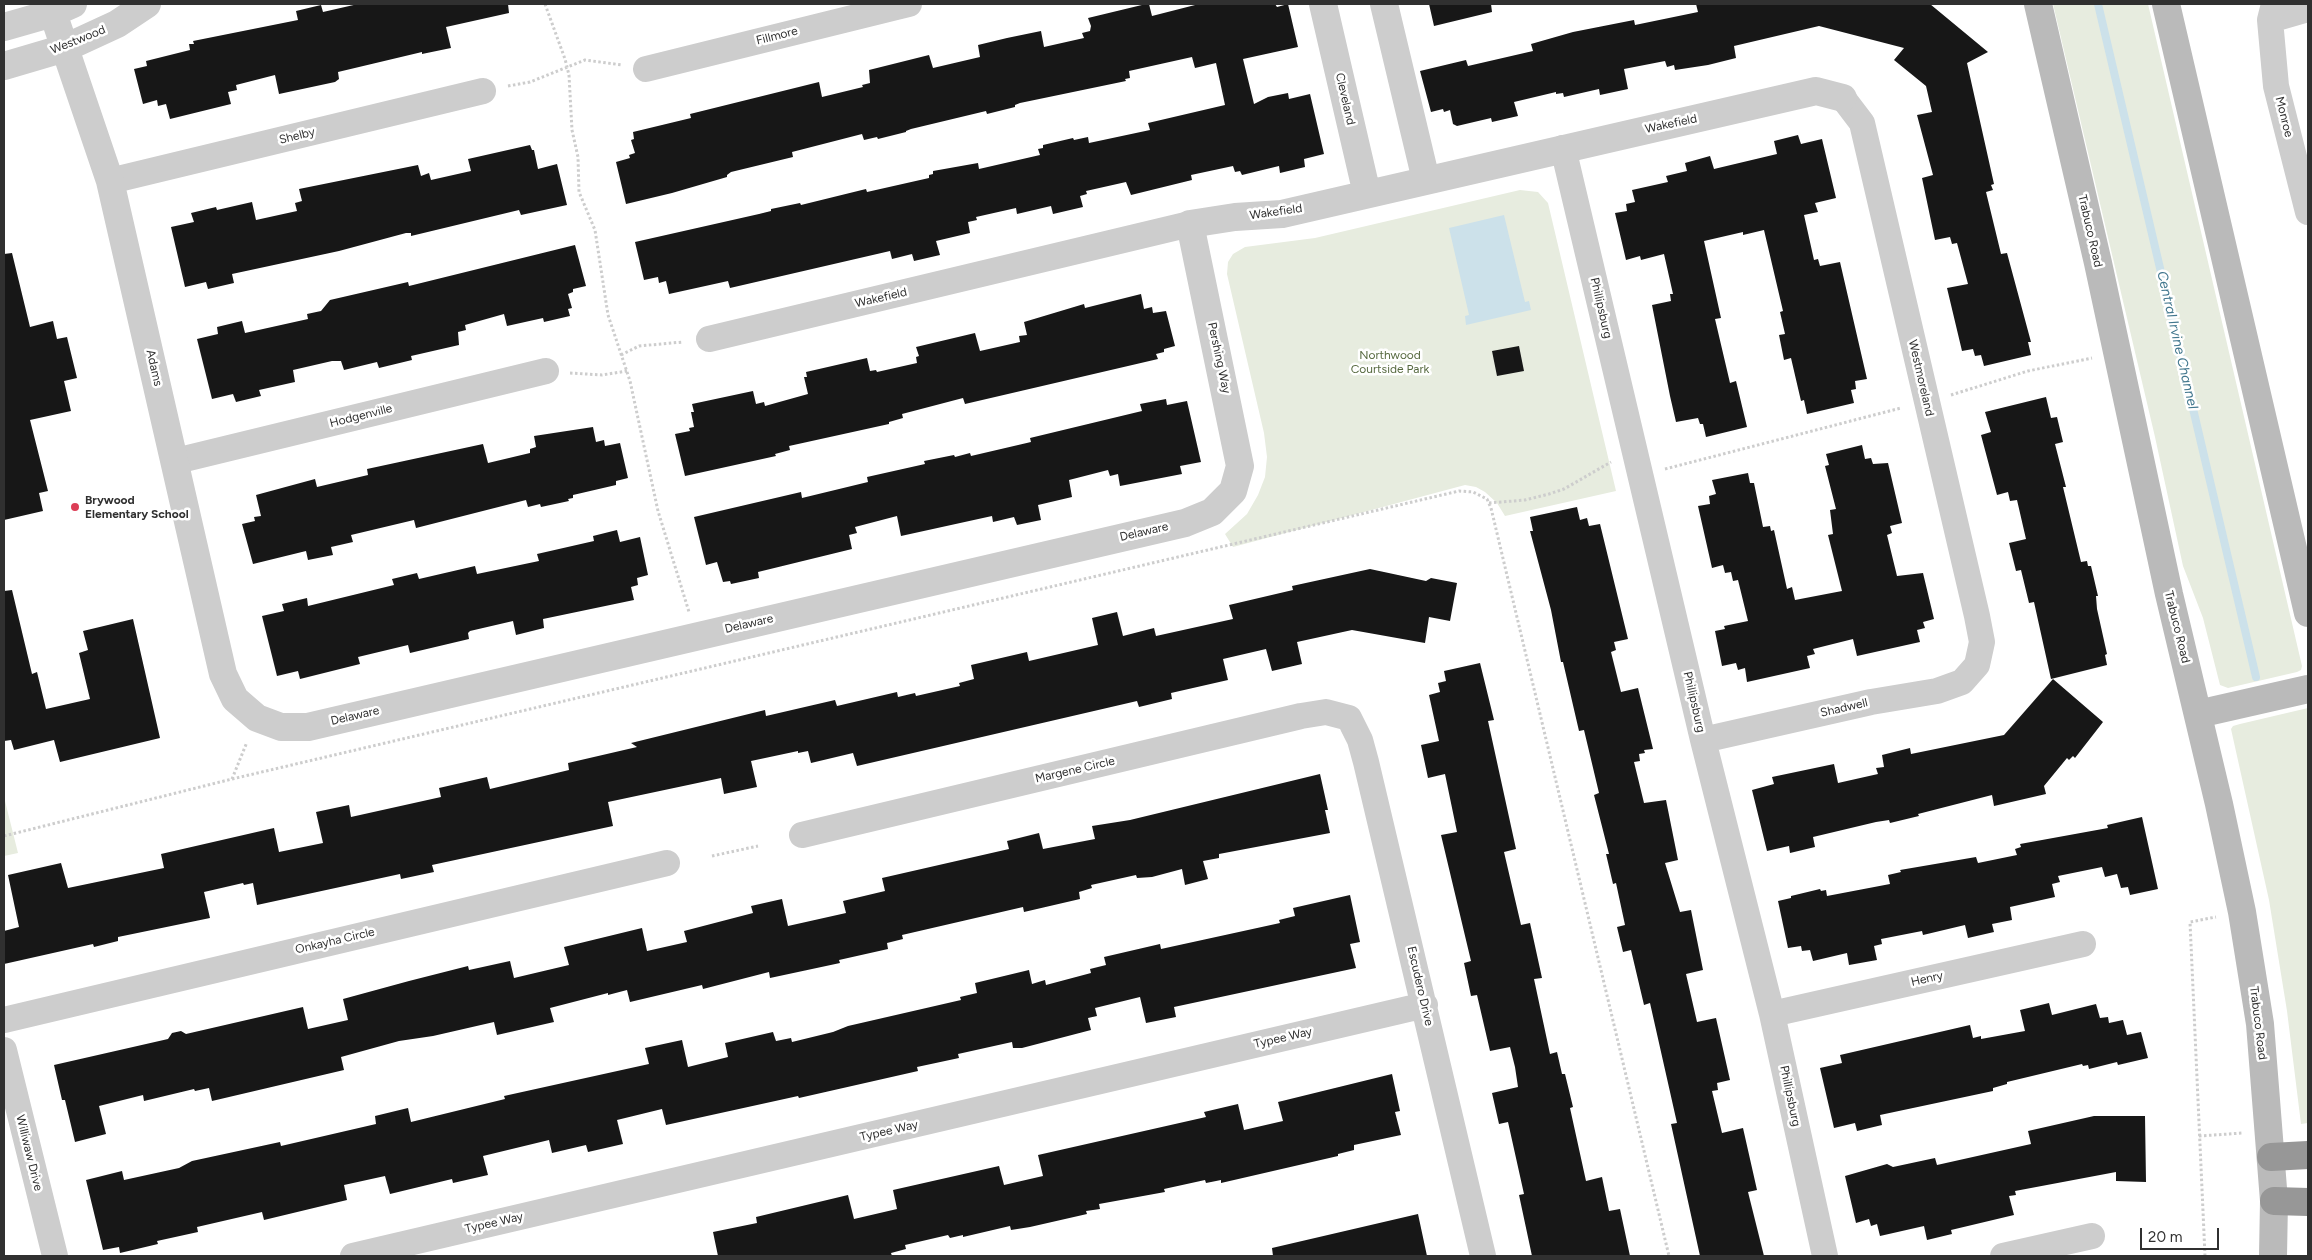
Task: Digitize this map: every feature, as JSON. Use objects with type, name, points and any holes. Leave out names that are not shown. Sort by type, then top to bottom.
[{"type":"highway","points":[[2271,1157],[2308,1155]]},
{"type":"highway","points":[[2274,1201],[2308,1202]]},
{"type":"main road","name":"Trabuco Road","points":[[2038,4],[2169,594],[2242,912],[2260,1024],[2274,1201],[2273,1256]]},
{"type":"main road","points":[[2166,4],[2308,613]]},
{"type":"main road","points":[[2198,714],[2308,689]]},
{"type":"street","name":"Westwood","points":[[4,66],[65,48],[117,24],[147,4]]},
{"type":"street","name":"Fillmore","points":[[646,69],[857,10],[909,4]]},
{"type":"street","name":"Cleveland","points":[[1323,4],[1366,194]]},
{"type":"street","points":[[1384,4],[1426,180]]},
{"type":"street","name":"Adams","points":[[63,8],[65,48],[110,180],[176,461],[223,674],[235,699],[257,718]]},
{"type":"street","points":[[4,27],[63,8]]},
{"type":"street","name":"Monroe","points":[[2308,9],[2272,12],[2276,86],[2308,212]]},
{"type":"street","name":"Shelby","points":[[110,180],[483,91]]},
{"type":"street","name":"Wakefield","points":[[709,339],[1190,224],[1235,217],[1282,214],[1563,148],[1816,92],[1843,98]]},
{"type":"street","name":"Westmoreland","points":[[1843,98],[1862,124],[1977,616],[1982,642],[1977,665]]},
{"type":"street","name":"Phillipsburg","points":[[1563,148],[1703,740],[1772,1014],[1825,1256]]},
{"type":"street","name":"Pershing Way","points":[[1190,224],[1240,466],[1233,491]]},
{"type":"street","name":"Hodgenville","points":[[176,461],[546,371]]},
{"type":"street","name":"Delaware","points":[[257,718],[281,727],[308,727],[1185,523],[1212,512],[1233,491]]},
{"type":"street","name":"Shadwell","points":[[1703,740],[1871,702],[1937,691],[1962,682],[1977,665]]},
{"type":"street","name":"Margene Circle","points":[[802,835],[1301,716],[1326,712],[1349,718]]},
{"type":"street","name":"Escudero Drive","points":[[1349,718],[1360,740],[1366,762],[1425,1005],[1482,1256]]},
{"type":"street","name":"Onkayha Circle","points":[[4,1020],[667,863]]},
{"type":"street","name":"Henry","points":[[1772,1014],[2083,944]]},
{"type":"street","name":"Typee Way","points":[[367,1255],[1425,1005]]},
{"type":"street","name":"Williwaw Drive","points":[[4,1050],[55,1256]]},
{"type":"street","points":[[2003,1256],[2092,1236]]},
{"type":"path","points":[[545,4],[567,66],[572,95],[572,130],[578,157],[579,192],[595,230],[608,315],[627,372],[658,511],[697,636]]},
{"type":"path","points":[[483,91],[530,82],[585,60],[646,69]]},
{"type":"path","points":[[621,355],[639,346],[709,339]]},
{"type":"path","points":[[1488,503],[1525,500],[1564,489],[1613,460],[1638,465],[1926,402],[2028,371],[2117,353]]},
{"type":"path","points":[[546,371],[602,375],[627,372]]},
{"type":"path","points":[[4,836],[232,779],[1459,491],[1473,492],[1487,499],[1669,1256]]},
{"type":"path","points":[[232,779],[257,718]]},
{"type":"path","points":[[712,856],[758,846]]},
{"type":"path","points":[[2205,1256],[2190,922],[2242,912]]},
{"type":"path","points":[[2199,1136],[2245,1133]]},
{"type":"green space","points":[[2053,4],[2148,4],[2302,666],[2301,670],[2297,672],[2228,688],[2220,685],[2203,618],[2183,566],[2155,437]]},
{"type":"green space","name":"Northwood Courtside Park","points":[[1520,190],[1538,192],[1548,203],[1616,491],[1505,516],[1497,503],[1485,492],[1476,487],[1465,485],[1233,547],[1225,534],[1247,514],[1258,495],[1265,477],[1267,457],[1264,433],[1227,274],[1228,262],[1233,254],[1245,247],[1315,238]]},
{"type":"green space","points":[[2308,708],[2308,1123],[2301,1124],[2287,1011],[2269,900],[2231,729],[2233,726],[2240,724]]},
{"type":"green space","points":[[4,797],[18,853],[4,856]]},
{"type":"water","points":[[1504,215],[1525,302],[1529,301],[1531,310],[1466,325],[1465,316],[1469,315],[1449,228]]},
{"type":"building","points":[[358,4],[508,4],[509,13],[446,27],[451,48],[422,54],[422,52],[338,72],[339,79],[335,82],[279,94],[275,75],[236,85],[237,90],[228,92],[231,104],[170,119],[166,104],[158,106],[157,100],[143,104],[134,69],[147,66],[146,61],[190,50],[189,44],[194,44],[193,41],[298,20],[296,11],[321,5],[323,12]]},
{"type":"building","points":[[1149,4],[1152,16],[1199,4],[1275,4],[1277,7],[1288,4],[1298,47],[1243,59],[1254,104],[1268,97],[1288,93],[1289,99],[1310,94],[1324,154],[1304,159],[1305,167],[1280,173],[1279,166],[1242,175],[1240,171],[1235,172],[1233,166],[1191,175],[1192,180],[1131,195],[1126,182],[1086,191],[1087,194],[1080,196],[1083,207],[1053,214],[1051,206],[1017,214],[1016,208],[976,217],[977,220],[968,222],[970,233],[936,241],[940,255],[914,261],[912,254],[892,259],[890,251],[730,288],[728,281],[669,294],[666,281],[659,283],[658,277],[644,280],[635,242],[759,214],[771,211],[771,209],[800,203],[801,205],[866,189],[867,192],[929,178],[933,171],[978,163],[979,169],[1040,155],[1038,149],[1043,148],[1043,145],[1073,138],[1074,140],[1088,137],[1089,143],[1150,130],[1148,123],[1225,105],[1216,63],[1195,68],[1192,57],[1129,71],[1130,78],[1125,79],[1126,81],[1020,103],[1015,105],[1015,107],[987,114],[986,111],[878,139],[877,137],[864,140],[862,134],[792,152],[793,157],[731,172],[727,177],[626,204],[616,162],[630,158],[629,155],[635,153],[631,140],[634,139],[633,132],[691,118],[690,114],[819,82],[822,97],[863,87],[862,85],[870,83],[869,70],[929,55],[933,68],[980,57],[978,45],[1007,38],[1041,31],[1044,47],[1084,38],[1082,33],[1090,31],[1091,26],[1088,18]]},
{"type":"building","points":[[1429,4],[1491,4],[1492,12],[1434,26]]},
{"type":"building","points":[[1696,4],[1930,4],[1988,52],[1967,63],[1994,184],[1991,185],[1993,190],[1986,192],[2001,254],[2007,253],[2031,342],[2028,342],[2031,355],[1984,366],[1981,355],[1975,356],[1973,349],[1962,351],[1947,288],[1968,284],[1957,243],[1952,244],[1950,237],[1935,240],[1922,178],[1933,175],[1917,115],[1932,112],[1926,86],[1894,60],[1904,48],[1819,26],[1734,46],[1736,58],[1708,65],[1675,70],[1674,65],[1667,67],[1665,61],[1624,69],[1628,89],[1600,95],[1599,89],[1564,97],[1563,93],[1556,94],[1556,92],[1514,102],[1518,116],[1492,122],[1491,118],[1457,126],[1453,124],[1450,110],[1444,112],[1443,109],[1431,112],[1420,71],[1466,60],[1468,66],[1533,51],[1531,44],[1573,32],[1634,20],[1635,25],[1698,12]]},
{"type":"building","points":[[1798,135],[1801,144],[1822,139],[1836,198],[1815,203],[1818,212],[1804,215],[1814,260],[1818,259],[1820,266],[1840,262],[1867,379],[1855,381],[1856,389],[1851,390],[1854,403],[1807,414],[1804,400],[1801,401],[1791,358],[1784,360],[1779,335],[1785,334],[1780,312],[1783,311],[1764,230],[1743,235],[1743,232],[1704,241],[1721,318],[1715,319],[1730,383],[1736,381],[1747,427],[1706,437],[1703,424],[1700,424],[1698,418],[1676,422],[1670,396],[1652,305],[1671,301],[1670,294],[1673,294],[1664,254],[1641,260],[1640,256],[1626,260],[1615,213],[1627,211],[1626,204],[1635,202],[1632,190],[1668,182],[1666,176],[1687,171],[1685,163],[1710,156],[1714,169],[1777,154],[1774,141]]},
{"type":"building","points":[[530,145],[532,150],[534,150],[538,169],[557,164],[567,205],[521,215],[519,210],[411,236],[411,233],[406,233],[339,251],[232,274],[234,283],[208,289],[206,282],[185,287],[171,227],[194,222],[191,213],[216,207],[217,210],[252,202],[256,220],[297,211],[295,203],[302,201],[299,189],[418,165],[421,176],[429,173],[431,180],[471,171],[468,159]]},
{"type":"building","points":[[575,245],[586,286],[573,289],[573,292],[568,294],[572,308],[568,309],[570,316],[544,322],[543,318],[507,326],[504,314],[465,325],[466,330],[458,332],[459,345],[411,356],[412,360],[379,368],[377,362],[344,370],[341,361],[332,361],[293,370],[295,382],[259,390],[261,396],[236,402],[233,394],[212,399],[197,339],[218,334],[217,327],[242,321],[245,333],[308,319],[307,314],[321,311],[330,300],[408,282],[409,286]]},
{"type":"building","points":[[12,253],[30,327],[53,321],[57,339],[67,337],[77,378],[64,381],[71,411],[30,420],[48,491],[39,493],[43,511],[4,520],[4,254]]},
{"type":"building","points":[[1141,294],[1144,309],[1152,307],[1153,313],[1166,311],[1175,346],[1164,349],[1164,352],[1156,354],[1158,359],[965,404],[963,398],[902,414],[903,418],[889,422],[889,424],[789,446],[790,450],[775,454],[776,456],[685,476],[675,434],[690,431],[689,428],[694,427],[691,412],[694,412],[692,404],[753,391],[756,404],[764,402],[765,406],[808,394],[804,377],[807,377],[806,372],[867,358],[870,371],[876,370],[877,372],[917,363],[916,357],[919,356],[916,347],[975,333],[980,351],[1020,342],[1019,336],[1027,335],[1024,322],[1084,304],[1085,308]]},
{"type":"building","points":[[1519,346],[1524,371],[1497,376],[1492,351]]},
{"type":"building","points":[[2046,397],[2051,418],[2057,417],[2063,442],[2055,444],[2066,487],[2063,487],[2081,562],[2087,561],[2088,566],[2091,566],[2098,596],[2096,596],[2097,609],[2107,654],[2105,655],[2107,665],[2051,679],[2034,602],[2029,603],[2021,570],[2016,571],[2009,543],[2026,539],[2017,500],[2010,501],[2008,492],[1997,495],[1981,435],[1991,432],[1985,412]]},
{"type":"building","points":[[1166,399],[1167,405],[1187,401],[1201,462],[1180,466],[1182,474],[1120,486],[1118,474],[1110,476],[1108,470],[1069,480],[1072,497],[1038,505],[1041,520],[1017,525],[1014,517],[993,522],[992,516],[901,536],[897,516],[855,527],[857,533],[849,535],[852,549],[758,572],[759,578],[731,584],[730,581],[723,582],[717,562],[706,565],[694,517],[801,492],[802,498],[868,482],[867,477],[925,464],[924,461],[970,453],[971,456],[1031,442],[1030,438],[1142,411],[1140,404]]},
{"type":"building","points":[[593,427],[596,442],[604,440],[605,446],[620,443],[628,478],[616,481],[616,485],[573,495],[573,498],[568,499],[569,501],[541,507],[540,504],[528,507],[526,500],[416,528],[414,520],[351,535],[353,542],[331,547],[333,555],[308,560],[306,551],[253,564],[242,524],[255,521],[254,517],[261,516],[256,495],[315,479],[317,487],[368,475],[367,469],[483,444],[488,463],[530,453],[530,449],[536,447],[534,436]]},
{"type":"building","points":[[1862,445],[1865,459],[1871,458],[1873,464],[1888,463],[1902,523],[1890,526],[1892,533],[1887,535],[1897,576],[1923,573],[1934,619],[1923,622],[1925,628],[1917,630],[1920,642],[1857,656],[1853,639],[1813,649],[1815,654],[1807,656],[1810,668],[1747,682],[1745,668],[1738,670],[1736,663],[1722,666],[1715,631],[1725,629],[1724,626],[1748,621],[1738,580],[1733,581],[1731,572],[1725,573],[1723,565],[1712,568],[1698,506],[1710,504],[1709,496],[1716,494],[1712,480],[1748,473],[1750,483],[1754,483],[1763,527],[1770,526],[1771,531],[1774,530],[1787,589],[1792,587],[1795,600],[1842,591],[1828,535],[1833,534],[1830,510],[1836,509],[1825,466],[1829,465],[1826,454]]},
{"type":"building","points":[[1577,507],[1580,520],[1587,518],[1589,526],[1600,524],[1628,639],[1614,642],[1616,650],[1611,652],[1621,692],[1638,688],[1653,749],[1644,750],[1645,753],[1639,754],[1640,761],[1634,762],[1644,803],[1666,800],[1678,860],[1665,863],[1680,912],[1691,910],[1703,970],[1686,974],[1697,1022],[1716,1018],[1730,1080],[1717,1083],[1718,1090],[1712,1091],[1722,1133],[1743,1128],[1757,1190],[1748,1192],[1764,1256],[1700,1256],[1671,1124],[1677,1123],[1650,1003],[1644,1005],[1631,950],[1623,952],[1617,927],[1625,925],[1616,883],[1613,884],[1606,854],[1609,854],[1594,795],[1599,793],[1584,730],[1579,731],[1563,662],[1561,662],[1551,610],[1530,531],[1533,531],[1530,517]]},
{"type":"building","points":[[617,530],[620,542],[640,537],[648,575],[637,578],[638,585],[631,587],[634,600],[543,619],[544,628],[516,635],[513,621],[470,631],[468,633],[469,639],[410,653],[408,645],[358,657],[360,664],[300,679],[298,671],[277,676],[262,616],[284,611],[282,604],[307,598],[308,606],[394,585],[392,579],[417,573],[419,579],[475,566],[477,574],[539,561],[537,554],[594,541],[593,536]]},
{"type":"building","points":[[1370,569],[1426,581],[1431,578],[1457,583],[1450,621],[1429,617],[1425,643],[1352,630],[1297,642],[1302,664],[1272,671],[1266,649],[1223,659],[1228,680],[1171,693],[1172,699],[1139,707],[1137,701],[857,766],[853,753],[811,763],[808,751],[798,753],[798,751],[751,761],[757,787],[724,794],[721,778],[608,802],[613,826],[432,865],[434,872],[401,879],[400,874],[257,905],[253,883],[244,885],[243,883],[204,892],[210,918],[118,937],[118,941],[94,947],[93,944],[4,964],[4,931],[19,927],[8,875],[61,863],[68,888],[164,868],[161,854],[274,828],[279,852],[323,843],[316,812],[349,805],[351,817],[441,797],[439,788],[487,777],[490,789],[569,770],[568,763],[637,747],[631,743],[765,710],[766,716],[835,700],[837,706],[897,692],[898,697],[915,693],[916,696],[960,686],[959,683],[974,679],[971,665],[1027,652],[1029,661],[1098,645],[1092,618],[1117,612],[1123,636],[1154,628],[1156,636],[1233,619],[1229,605],[1293,590],[1292,586]]},
{"type":"building","points":[[12,590],[32,674],[37,672],[46,709],[90,699],[79,653],[88,650],[83,631],[133,619],[160,738],[60,762],[54,740],[14,750],[11,740],[4,741],[4,591]]},
{"type":"building","points":[[1480,663],[1494,720],[1488,721],[1516,849],[1504,852],[1521,925],[1530,923],[1542,978],[1534,979],[1550,1054],[1557,1052],[1562,1074],[1565,1074],[1573,1107],[1570,1108],[1586,1181],[1602,1177],[1609,1211],[1620,1209],[1630,1256],[1532,1256],[1519,1195],[1524,1194],[1508,1122],[1499,1124],[1492,1093],[1518,1087],[1515,1067],[1510,1047],[1490,1051],[1477,995],[1471,996],[1464,963],[1471,961],[1441,835],[1457,832],[1445,774],[1428,778],[1421,745],[1439,741],[1429,695],[1440,692],[1438,683],[1446,681],[1444,671]]},
{"type":"building","points":[[2053,679],[2103,722],[2075,758],[2073,756],[2069,760],[2067,758],[2044,786],[2046,794],[1994,806],[1992,795],[1890,823],[1889,820],[1876,822],[1813,837],[1815,847],[1790,853],[1789,846],[1767,851],[1752,790],[1774,784],[1772,777],[1834,764],[1838,783],[1878,774],[1876,768],[1884,767],[1882,755],[1910,748],[1911,754],[2004,735]]},
{"type":"building","points":[[1320,774],[1328,810],[1325,810],[1330,833],[1219,854],[1219,858],[1203,861],[1208,879],[1185,885],[1182,869],[1152,877],[1137,878],[1136,875],[1091,885],[1092,888],[1079,892],[1080,899],[1024,912],[1023,907],[902,935],[903,939],[887,943],[888,949],[839,960],[840,963],[770,978],[769,972],[703,989],[702,985],[630,1002],[627,990],[608,995],[608,993],[550,1008],[554,1022],[497,1035],[494,1022],[433,1036],[399,1041],[341,1057],[344,1070],[212,1101],[209,1088],[195,1091],[194,1089],[144,1101],[143,1095],[99,1106],[106,1134],[75,1142],[65,1100],[62,1100],[54,1065],[168,1039],[172,1033],[181,1031],[186,1034],[303,1007],[308,1029],[348,1020],[343,999],[468,966],[469,970],[510,961],[514,978],[569,965],[564,947],[642,928],[647,951],[687,942],[684,931],[753,913],[751,906],[782,899],[788,926],[846,913],[843,901],[885,891],[882,878],[1009,849],[1007,841],[1039,833],[1043,849],[1095,839],[1092,826],[1130,820]]},
{"type":"building","points":[[2142,817],[2158,889],[2130,895],[2128,887],[2121,888],[2117,874],[2105,877],[2102,867],[2058,876],[2060,882],[2052,884],[2055,897],[2010,907],[2012,920],[1992,924],[1994,932],[1968,938],[1965,925],[1923,935],[1922,931],[1881,939],[1882,944],[1874,946],[1877,960],[1849,965],[1847,953],[1813,961],[1810,950],[1802,951],[1801,946],[1788,948],[1778,901],[1791,898],[1791,896],[1820,889],[1821,891],[1826,890],[1827,896],[1890,884],[1888,875],[1901,872],[1900,870],[1976,857],[1978,863],[2017,855],[2015,849],[2021,847],[2020,844],[2108,828],[2107,825]]},
{"type":"building","points":[[1350,895],[1360,942],[1350,944],[1356,968],[1174,1007],[1176,1017],[1146,1023],[1140,997],[1095,1008],[1097,1016],[1088,1018],[1091,1030],[1022,1048],[1013,1048],[1012,1042],[958,1054],[959,1058],[917,1067],[918,1071],[666,1125],[662,1109],[617,1120],[623,1144],[588,1152],[586,1145],[552,1153],[549,1140],[483,1156],[488,1175],[453,1183],[452,1179],[390,1194],[385,1176],[344,1185],[347,1200],[264,1220],[262,1212],[197,1227],[198,1232],[157,1241],[158,1244],[120,1253],[119,1247],[103,1250],[86,1180],[122,1171],[124,1180],[179,1168],[192,1161],[280,1142],[281,1146],[376,1124],[375,1116],[408,1108],[411,1122],[505,1099],[504,1096],[649,1064],[645,1048],[682,1040],[688,1067],[728,1057],[725,1043],[773,1032],[776,1041],[791,1038],[792,1042],[833,1032],[848,1026],[961,1000],[960,997],[977,993],[975,983],[1029,970],[1032,984],[1045,980],[1046,985],[1091,973],[1090,969],[1106,965],[1104,957],[1160,944],[1161,949],[1280,923],[1279,920],[1295,916],[1293,908]]},
{"type":"building","points":[[2049,1003],[2052,1015],[2096,1004],[2100,1018],[2108,1017],[2109,1023],[2123,1020],[2127,1035],[2141,1032],[2148,1058],[2118,1065],[2117,1062],[2089,1069],[2088,1065],[2083,1066],[2082,1064],[2007,1082],[2007,1084],[1993,1088],[1993,1091],[1880,1115],[1882,1125],[1857,1131],[1855,1123],[1834,1128],[1820,1068],[1842,1063],[1840,1055],[1970,1025],[1973,1038],[1981,1036],[1981,1039],[2025,1031],[2020,1010]]},
{"type":"building","points":[[1392,1074],[1400,1111],[1395,1112],[1401,1135],[1354,1145],[1354,1150],[1338,1154],[1338,1156],[1221,1183],[1221,1180],[1206,1183],[1205,1180],[1164,1189],[1165,1192],[1099,1204],[1100,1209],[1086,1211],[1087,1214],[1030,1227],[1011,1230],[1010,1226],[963,1237],[963,1235],[950,1238],[948,1235],[905,1245],[906,1249],[891,1253],[892,1256],[718,1256],[713,1232],[757,1223],[756,1217],[848,1195],[854,1219],[897,1209],[893,1190],[999,1166],[1004,1185],[1043,1176],[1038,1155],[1206,1117],[1204,1112],[1238,1104],[1244,1130],[1283,1121],[1278,1102]]},
{"type":"building","points":[[2094,1116],[2145,1116],[2146,1182],[2116,1181],[2116,1172],[2015,1191],[2016,1195],[2009,1196],[2014,1215],[1951,1230],[1952,1234],[1927,1240],[1924,1226],[1880,1236],[1877,1224],[1871,1226],[1869,1219],[1856,1223],[1845,1176],[1887,1164],[1893,1167],[1935,1158],[1937,1165],[2031,1144],[2028,1131]]},
{"type":"building","points":[[1418,1214],[1427,1256],[1273,1256],[1272,1248]]},
{"type":"waterway","name":"Central Irvine Channel","points":[[2098,4],[2256,677]]},
{"type":"place","name":"Brywood Elementary School","points":[[75,507]]}]
